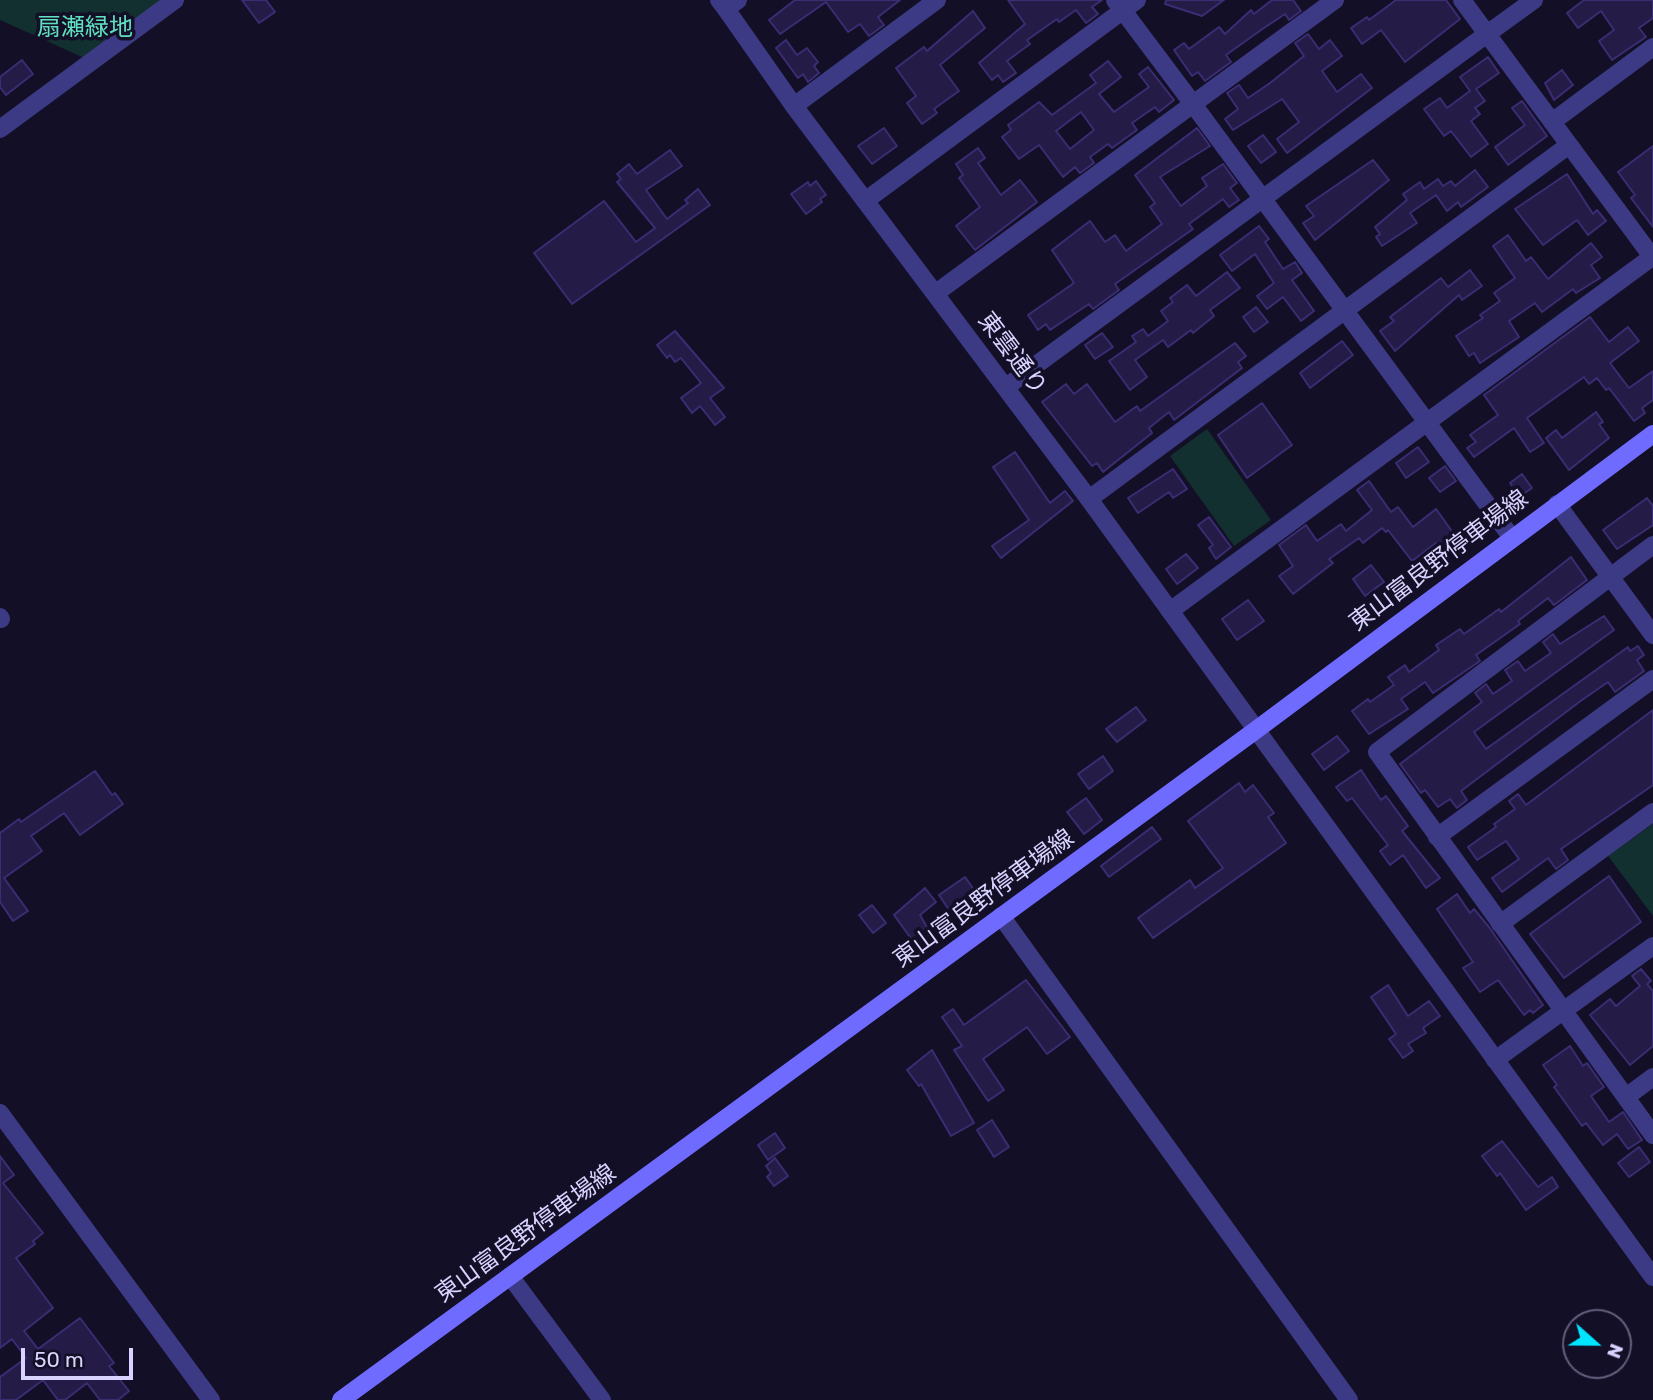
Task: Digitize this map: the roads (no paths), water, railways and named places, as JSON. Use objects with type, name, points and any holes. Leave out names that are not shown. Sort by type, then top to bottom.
[{"type":"main road","name":"東山富良野停車場線","points":[[341,1400],[1256,730],[1653,434]]},
{"type":"street","points":[[0,129],[175,0]]},
{"type":"street","points":[[794,106],[937,0]]},
{"type":"street","points":[[936,293],[1335,0]]},
{"type":"street","points":[[1170,611],[1652,258],[1462,0]]},
{"type":"street","points":[[1006,387],[1534,0]]},
{"type":"street","name":"東雲通り","points":[[727,3],[794,106],[1089,499],[1653,1277]]},
{"type":"street","points":[[865,201],[1125,3],[1193,104],[1512,538]]},
{"type":"street","points":[[1552,122],[1653,47]]},
{"type":"street","points":[[1089,499],[1569,145]]},
{"type":"street","points":[[1557,505],[1653,635]]},
{"type":"street","points":[[1653,545],[1377,752],[1653,1135]]},
{"type":"street","points":[[1437,837],[1653,679]]},
{"type":"street","points":[[1500,925],[1653,812]]},
{"type":"street","points":[[1001,916],[1349,1400]]},
{"type":"street","points":[[1495,1060],[1653,946]]},
{"type":"street","points":[[1626,1097],[1653,1077]]},
{"type":"street","points":[[0,1113],[211,1400]]},
{"type":"street","points":[[510,1276],[602,1400]]},
{"type":"park label","name":"扇瀬緑地","points":[[85,28]]}]
